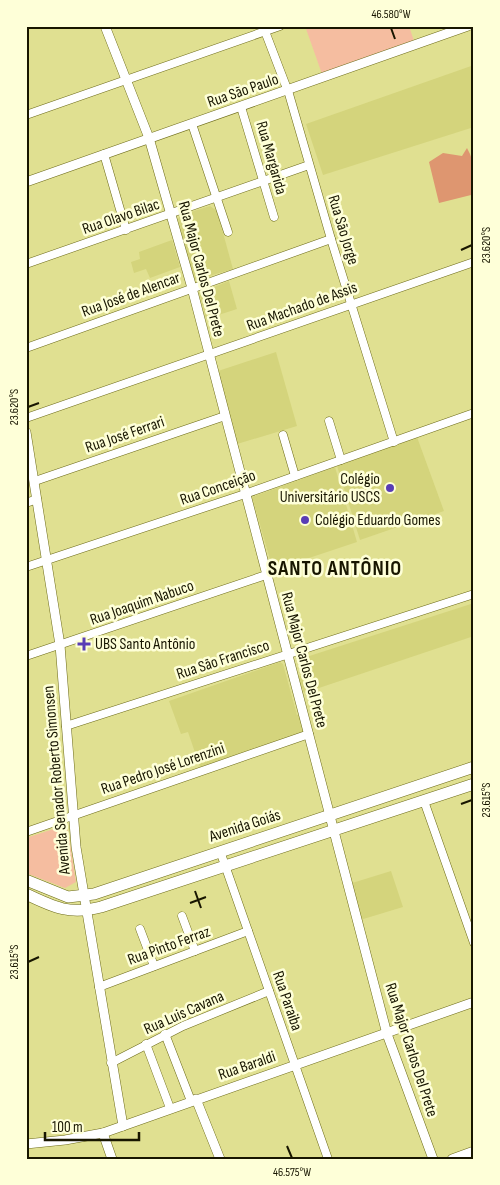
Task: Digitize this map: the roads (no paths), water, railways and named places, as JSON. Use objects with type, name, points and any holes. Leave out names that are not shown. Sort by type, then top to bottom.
[{"type":"main road","name":"Avenida Goiás","points":[[26,894],[63,910],[86,911],[135,897],[278,849],[331,824],[474,767]]},
{"type":"main road","name":"Avenida Goiás","points":[[26,880],[62,896],[84,896],[220,851],[424,801],[474,784]]},
{"type":"street","name":"Rua Major Carlos Del Prete","points":[[105,26],[149,138],[192,288],[286,654],[309,734],[387,1034],[433,1159]]},
{"type":"street","points":[[26,114],[264,29],[280,26]]},
{"type":"street","name":"Rua São Paulo","points":[[26,182],[468,26]]},
{"type":"street","name":"Rua São Jorge","points":[[264,29],[288,91],[331,239],[394,442]]},
{"type":"street","name":"Rua Margarida","points":[[242,107],[274,217]]},
{"type":"street","points":[[192,124],[228,232]]},
{"type":"street","points":[[104,154],[126,230]]},
{"type":"street","name":"Rua Olavo Bilac","points":[[26,264],[309,165]]},
{"type":"street","name":"Rua José de Alencar","points":[[26,348],[331,239]]},
{"type":"street","name":"Rua Machado de Assis","points":[[26,418],[474,262]]},
{"type":"street","name":"Rua Conceição","points":[[26,567],[245,494],[474,413]]},
{"type":"street","name":"Rua José Ferrari","points":[[35,481],[225,416]]},
{"type":"street","points":[[329,421],[341,460]]},
{"type":"street","name":"Avenida Senador Roberto Simonsen","points":[[26,432],[48,560],[60,645],[72,814],[86,911],[123,1126]]},
{"type":"street","points":[[283,435],[295,476]]},
{"type":"street","points":[[26,503],[37,499]]},
{"type":"street","name":"Rua Joaquim Nabuco","points":[[26,656],[266,575]]},
{"type":"street","name":"Rua São Francisco","points":[[66,726],[474,594]]},
{"type":"street","name":"Rua Pedro José Lorenzini","points":[[26,832],[72,814],[309,734]]},
{"type":"street","points":[[424,801],[474,943]]},
{"type":"street","name":"Rua Paraiba","points":[[220,851],[328,1159]]},
{"type":"street","points":[[182,916],[195,951]]},
{"type":"street","points":[[140,929],[154,966]]},
{"type":"street","name":"Rua Pinto Ferraz","points":[[99,987],[248,931]]},
{"type":"street","name":"Rua Luis Cavana","points":[[111,1063],[165,1034],[269,991]]},
{"type":"street","name":"Rua Baraldi","points":[[26,1144],[65,1140],[103,1133],[474,1002]]},
{"type":"street","points":[[165,1034],[220,1159]]},
{"type":"street","points":[[146,1044],[170,1108]]},
{"type":"street","points":[[103,1133],[112,1159]]},
{"type":"street","points":[[452,1159],[474,1151]]},
{"type":"place","name":"Colégio Universitário USCS","points":[[390,488]]},
{"type":"place","name":"Colégio Eduardo Gomes","points":[[305,520]]},
{"type":"place","name":"UBS Santo Antônio","points":[[84,644]]},
{"type":"district","name":"SANTO ANTÔNIO","points":[[335,568]]}]
